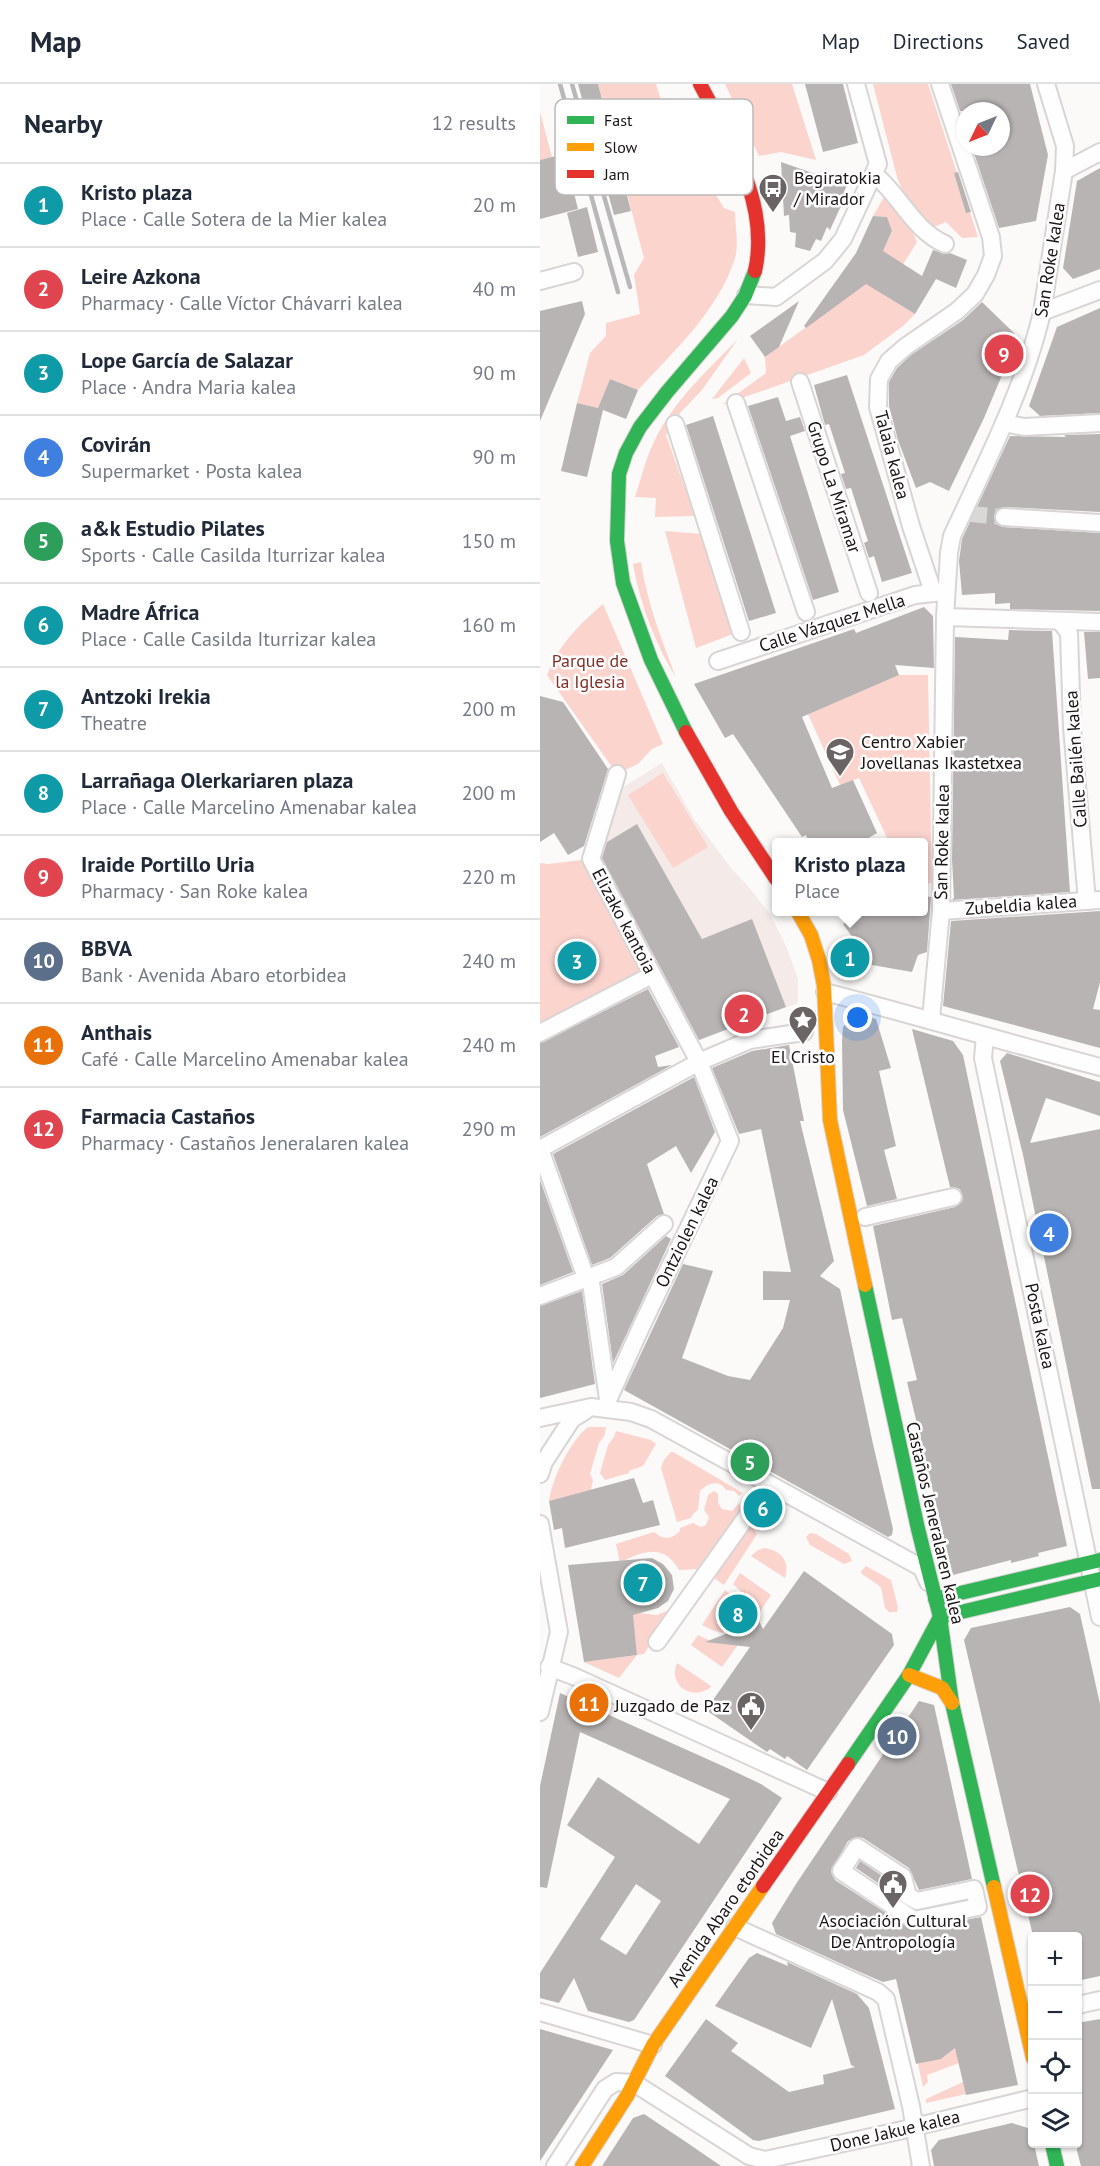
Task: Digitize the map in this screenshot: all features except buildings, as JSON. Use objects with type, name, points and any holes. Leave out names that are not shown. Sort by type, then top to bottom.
[{"type":"street","points":[[700,84],[708,99]]},
{"type":"street","points":[[856,84],[876,169],[883,182],[913,219],[938,241],[945,244]]},
{"type":"street","name":"Talaia kalea","points":[[940,84],[991,237],[993,256],[987,275],[975,294],[957,311],[905,347],[889,361],[879,378],[878,407],[911,526],[940,592]]},
{"type":"street","name":"San Roke kalea","points":[[931,1019],[941,911],[945,617],[940,592],[952,536],[967,514],[1004,423],[1037,333],[1042,312],[1064,171],[1065,146],[1046,84]]},
{"type":"street","points":[[1064,171],[1100,152]]},
{"type":"street","points":[[746,295],[776,297],[825,261],[843,239],[876,169]]},
{"type":"street","points":[[751,195],[759,234],[759,250],[756,270],[746,295],[723,330],[654,407],[633,438],[620,469],[615,526],[622,581],[650,659],[716,788],[772,872]]},
{"type":"street","points":[[540,281],[574,272]]},
{"type":"street","points":[[1042,312],[1100,290]]},
{"type":"street","name":"Grupo La Miramar","points":[[800,382],[869,593]]},
{"type":"street","points":[[736,403],[806,612]]},
{"type":"street","points":[[1004,423],[1023,427],[1100,423]]},
{"type":"street","points":[[675,424],[741,632]]},
{"type":"street","points":[[1004,517],[1100,523]]},
{"type":"street","name":"Calle Vázquez Mella","points":[[718,661],[915,596],[940,592]]},
{"type":"street","points":[[945,617],[1100,622]]},
{"type":"street","name":"Calle Bailén kalea","points":[[1060,621],[1070,633],[1072,727],[1094,900]]},
{"type":"street","name":"Elizako kantoia","points":[[617,774],[591,859],[699,1062]]},
{"type":"street","name":"Zubeldia kalea","points":[[941,911],[1094,900]]},
{"type":"street","name":"Castaños Jeneralaren kalea","points":[[800,916],[819,957],[825,992],[830,1121],[862,1276],[940,1617],[951,1703],[1028,2016]]},
{"type":"street","points":[[540,1033],[652,975]]},
{"type":"street","points":[[825,992],[931,1019],[1100,1067]]},
{"type":"street","points":[[588,1277],[541,1145],[699,1062],[750,1040],[804,1032]]},
{"type":"street","name":"Posta kalea","points":[[985,1036],[983,1058],[1095,1561],[1100,1617]]},
{"type":"street","name":"Ontziolen kalea","points":[[588,1277],[608,1400],[730,1141],[699,1062]]},
{"type":"street","points":[[865,1217],[953,1197]]},
{"type":"street","points":[[540,1296],[616,1267],[664,1224]]},
{"type":"street","points":[[540,1419],[591,1407],[631,1412],[651,1419],[922,1568],[935,1599],[1095,1561]]},
{"type":"street","points":[[540,1474],[544,1462],[573,1419],[591,1407]]},
{"type":"street","points":[[657,1642],[760,1498]]},
{"type":"street","points":[[540,1524],[559,1632],[540,1712]]},
{"type":"street","points":[[940,1617],[1096,1580]]},
{"type":"street","name":"Avenida Abaro etorbidea","points":[[909,1675],[935,1599]]},
{"type":"street","name":"Avenida Abaro etorbidea","points":[[582,2166],[634,2083],[653,2045],[909,1675],[940,1617]]},
{"type":"street","points":[[549,1667],[828,1792]]},
{"type":"street","points":[[909,1675],[942,1688],[951,1703]]},
{"type":"street","points":[[857,1847],[903,1877],[908,1896],[917,1901],[974,1890],[978,1907],[914,1920],[841,1870],[857,1847]]},
{"type":"street","points":[[735,1927],[878,1992],[886,1999],[915,2126],[921,2166]]},
{"type":"street","points":[[1082,2004],[1100,2000]]},
{"type":"street","points":[[540,2012],[653,2045]]},
{"type":"street","points":[[555,2166],[604,2089],[616,2082],[634,2083]]},
{"type":"street","name":"Done Jakue kalea","points":[[634,2083],[749,2156],[765,2160],[790,2160],[915,2126],[1028,2099]]},
{"type":"street","points":[[1053,2148],[1057,2166]]},
{"type":"shaded area","points":[[662,763],[694,819],[770,914],[786,946],[798,979],[798,1003],[699,1040],[596,849],[617,791]]},
{"type":"green space","points":[[598,84],[656,84],[661,99],[602,99]]},
{"type":"green space","points":[[725,84],[792,84],[816,160],[781,152],[759,156],[753,143],[753,99],[732,99]]},
{"type":"green space","points":[[873,84],[928,84],[978,237],[962,238],[946,222],[932,228],[904,195],[897,177]]},
{"type":"green space","points":[[540,112],[552,157],[540,160]]},
{"type":"green space","points":[[627,195],[716,195],[724,208],[735,212],[737,241],[735,258],[718,295],[694,329],[638,390],[610,379],[598,408],[577,403],[590,353],[606,336],[606,323],[640,314],[634,275],[644,258]]},
{"type":"green space","points":[[884,197],[911,228],[917,242],[884,295],[915,314],[903,326],[864,355],[722,405],[766,373],[765,357],[809,325],[874,269],[892,232],[887,217],[873,216]]},
{"type":"green space","points":[[738,339],[702,390],[680,413],[666,435],[695,516],[655,517],[656,498],[635,497],[653,444],[680,401]]},
{"type":"green space","points":[[744,358],[751,373],[718,398],[712,399]]},
{"type":"green space","points":[[665,531],[702,534],[733,634],[696,648]]},
{"type":"green space","points":[[641,562],[651,607],[676,678],[661,651],[644,608],[633,564]]},
{"type":"green space","name":"Parque de la Iglesia","points":[[603,604],[663,744],[652,749],[638,764],[617,774],[547,675],[570,636]]},
{"type":"green space","points":[[899,675],[928,675],[932,883],[928,884],[928,838],[887,838],[859,778],[840,785],[808,714]]},
{"type":"green space","points":[[663,773],[708,847],[673,868],[628,795]]},
{"type":"green space","points":[[591,859],[650,971],[540,1026],[540,863]]},
{"type":"green space","points":[[588,1427],[606,1427],[590,1474],[593,1480],[591,1490],[549,1501],[563,1461],[575,1441]]},
{"type":"green space","points":[[616,1431],[651,1440],[656,1444],[643,1466],[605,1480],[600,1473],[608,1445]]},
{"type":"green space","points":[[671,1452],[743,1493],[739,1496],[734,1491],[726,1490],[720,1484],[710,1484],[700,1491],[698,1510],[691,1518],[677,1522],[661,1468]]},
{"type":"green space","points":[[714,1491],[718,1494],[718,1503],[722,1509],[732,1511],[739,1503],[742,1509],[701,1569],[679,1570],[667,1556],[652,1552],[636,1555],[620,1563],[616,1544],[654,1532],[664,1538],[674,1536],[680,1528],[693,1523],[701,1527],[706,1525],[709,1517],[704,1510],[708,1495]]},
{"type":"green space","points":[[753,1517],[757,1520],[753,1528],[757,1534],[724,1585],[711,1576],[718,1566],[722,1568],[727,1560],[724,1557],[738,1544],[736,1542],[741,1533],[745,1535],[749,1530],[746,1527]]},
{"type":"green space","points":[[810,1533],[816,1534],[849,1554],[852,1561],[844,1564],[810,1545],[806,1537]]},
{"type":"green space","points":[[765,1548],[771,1549],[783,1558],[786,1567],[785,1578],[751,1556]]},
{"type":"green space","points":[[866,1566],[891,1580],[898,1607],[897,1612],[889,1612],[885,1608],[881,1587],[862,1574],[861,1571]]},
{"type":"green space","points":[[740,1573],[771,1595],[754,1621],[747,1597],[733,1584]]},
{"type":"green space","points":[[725,1590],[739,1606],[742,1619],[741,1625],[736,1629],[722,1632],[702,1625]]},
{"type":"green space","points":[[669,1610],[671,1613],[644,1654],[637,1655],[629,1612],[657,1615]]},
{"type":"green space","points":[[698,1635],[715,1643],[740,1642],[722,1667],[691,1645]]},
{"type":"green space","points":[[637,1655],[619,1678],[584,1662]]},
{"type":"green space","points":[[677,1663],[711,1686],[710,1688],[696,1693],[683,1689],[676,1678]]},
{"type":"green space","points":[[956,2047],[959,2063],[927,2075],[928,2082],[923,2087],[918,2064],[944,2057]]},
{"type":"green space","points":[[963,2082],[966,2094],[926,2103],[926,2099]]},
{"type":"tunnel","points":[[971,514],[1004,517]]},
{"type":"railway","points":[[560,84],[564,99]]},
{"type":"railway","points":[[572,84],[576,99]]},
{"type":"railway","points":[[591,195],[618,292]]},
{"type":"railway","points":[[604,195],[630,287]]},
{"type":"traffic: fast","points":[[686,732],[651,660],[623,583],[617,541],[619,474],[626,453],[640,427],[732,316],[745,296],[755,271]]},
{"type":"traffic: fast","points":[[865,1285],[918,1529],[940,1617],[952,1703],[994,1887]]},
{"type":"traffic: fast","points":[[935,1599],[1100,1560]]},
{"type":"traffic: fast","points":[[940,1617],[1100,1579]]},
{"type":"traffic: fast","points":[[848,1764],[909,1675],[940,1617]]},
{"type":"traffic: fast","points":[[1053,2148],[1057,2166]]},
{"type":"traffic: slow","points":[[800,916],[811,935],[824,986],[830,1120],[865,1285]]},
{"type":"traffic: slow","points":[[909,1675],[942,1688],[952,1703]]},
{"type":"traffic: slow","points":[[582,2166],[627,2096],[653,2045],[763,1886]]},
{"type":"traffic: slow","points":[[994,1887],[1029,2040]]},
{"type":"traffic: jam","points":[[700,84],[708,99]]},
{"type":"traffic: jam","points":[[751,195],[757,222],[758,246],[755,271]]},
{"type":"traffic: jam","points":[[686,732],[731,811],[772,873]]},
{"type":"traffic: jam","points":[[763,1886],[848,1764]]},
{"type":"place","name":"Begiratokia / Mirador","points":[[773,214]]},
{"type":"place","name":"Iraide Portillo Uria","points":[[1004,354]]},
{"type":"place","name":"Centro Xabier Jovellanas Ikastetxea","points":[[840,778]]},
{"type":"place","name":"Kristo plaza","points":[[850,958]]},
{"type":"place","name":"Lope García de Salazar","points":[[577,961]]},
{"type":"place","name":"Leire Azkona","points":[[744,1014]]},
{"type":"place","name":"El Cristo","points":[[803,1046]]},
{"type":"place","name":"Covirán","points":[[1049,1233]]},
{"type":"place","name":"a&k Estudio Pilates","points":[[750,1462]]},
{"type":"place","name":"Madre África","points":[[763,1508]]},
{"type":"place","name":"Antzoki Irekia","points":[[643,1583]]},
{"type":"place","name":"Larrañaga Olerkariaren plaza","points":[[738,1614]]},
{"type":"place","name":"Anthais","points":[[589,1703]]},
{"type":"place","name":"Juzgado de Paz","points":[[751,1732]]},
{"type":"place","name":"BBVA","points":[[897,1736]]},
{"type":"place","name":"Farmacia Castaños","points":[[1030,1894]]},
{"type":"place","name":"Asociación Cultural De Antropología","points":[[893,1910]]}]
